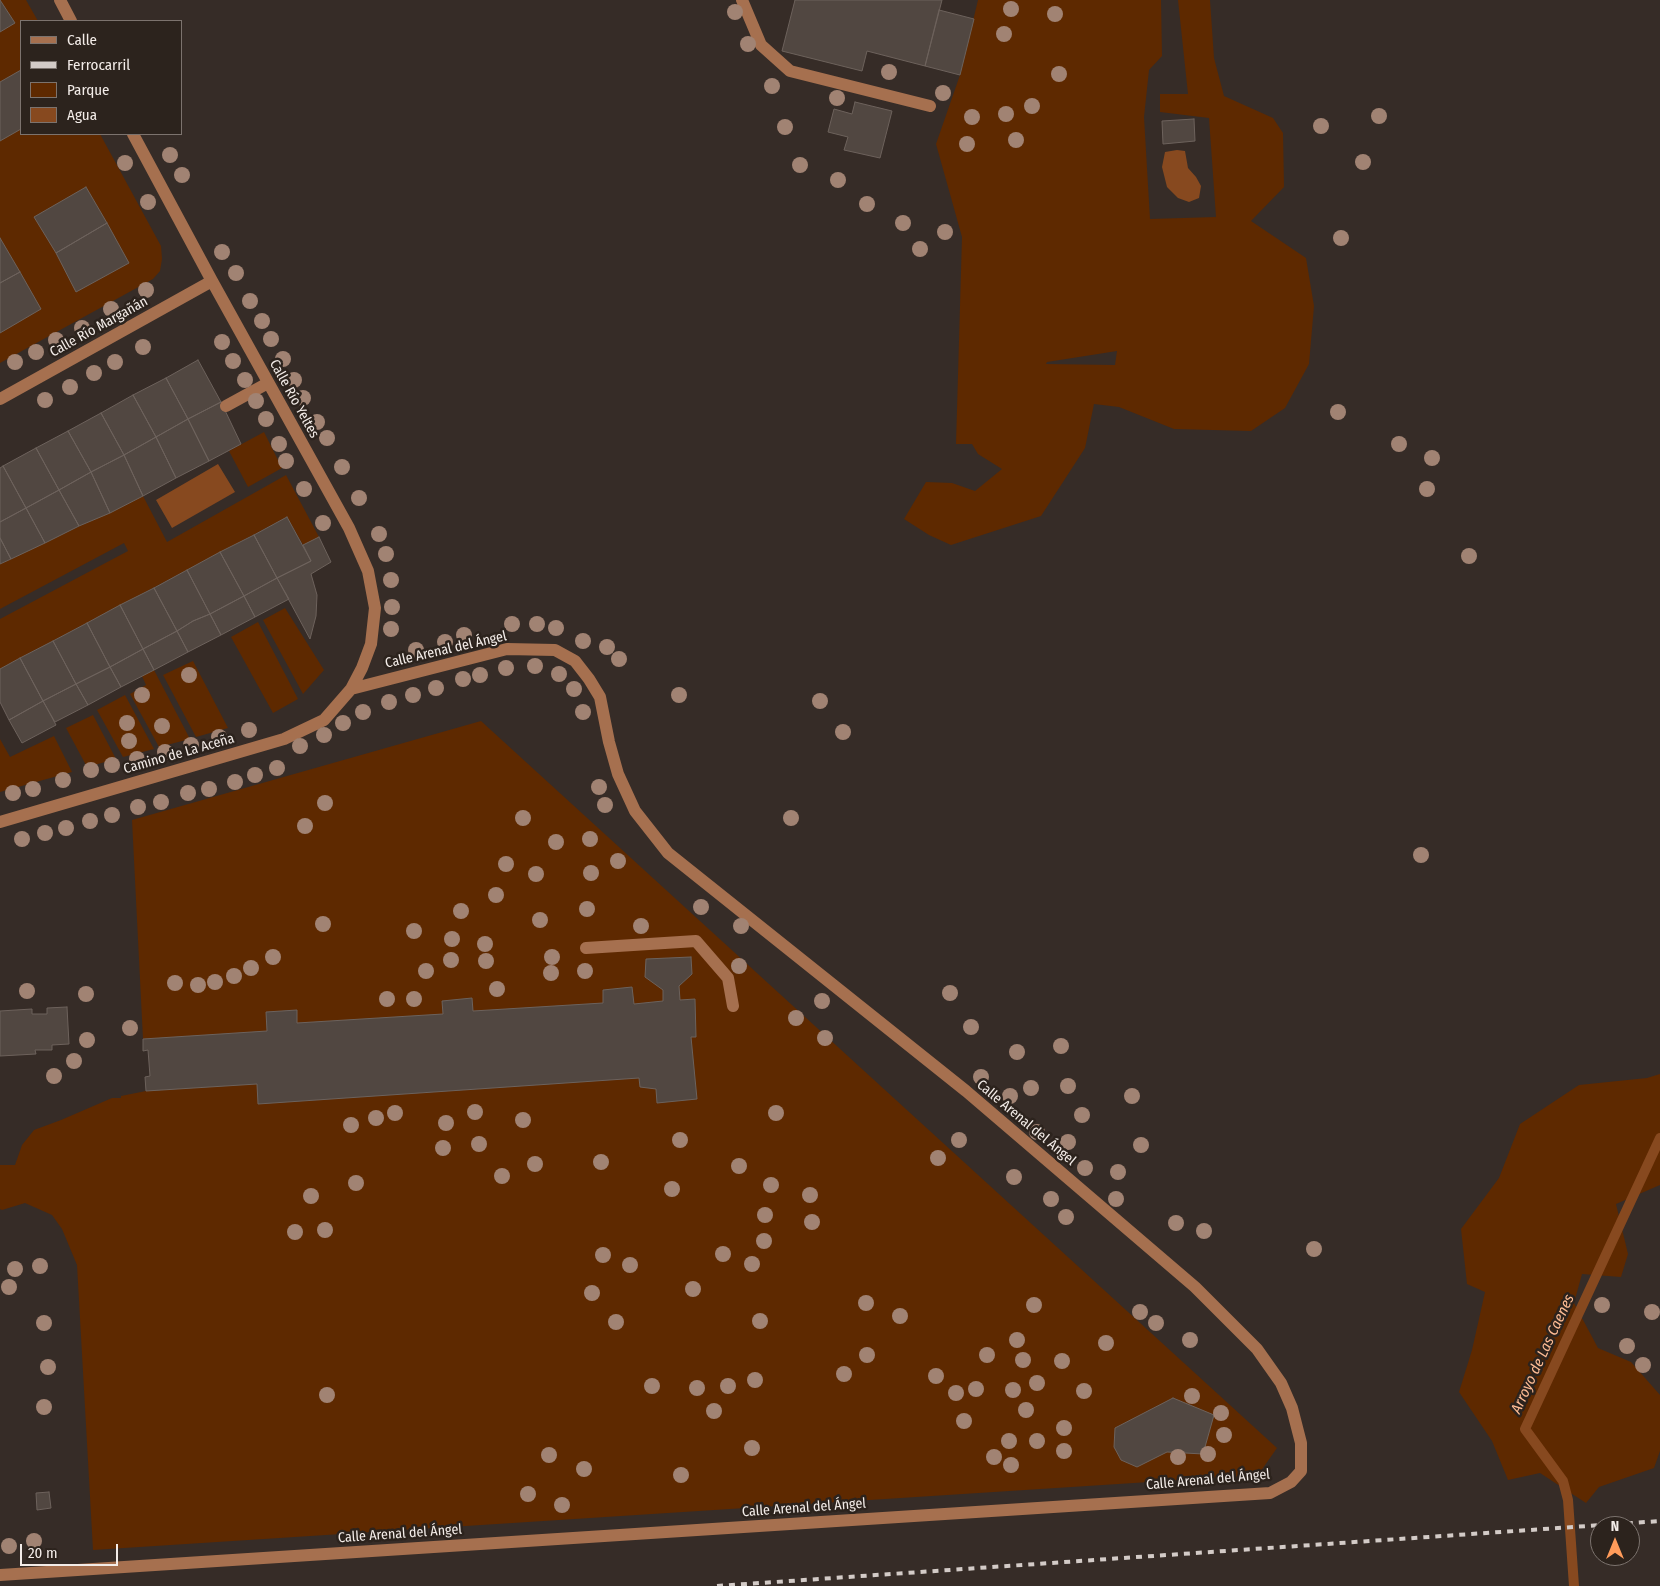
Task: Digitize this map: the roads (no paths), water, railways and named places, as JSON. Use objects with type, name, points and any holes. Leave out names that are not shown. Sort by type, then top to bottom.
[{"type":"street","points":[[60,0],[70,20]]},
{"type":"street","points":[[742,0],[761,45],[790,70],[930,106]]},
{"type":"street","name":"Calle Río Yeltes","points":[[134,135],[212,282],[349,528],[368,571],[375,608],[371,644],[362,668],[351,689]]},
{"type":"street","name":"Calle Río Margañán","points":[[0,399],[212,282]]},
{"type":"street","points":[[226,406],[268,383]]},
{"type":"street","name":"Calle Arenal del Ángel","points":[[0,1575],[1270,1493],[1291,1482],[1302,1471],[1301,1443],[1292,1408],[1281,1383],[1257,1349],[1195,1286],[966,1091],[668,853],[635,810],[618,774],[600,698],[589,679],[575,661],[555,650],[507,649],[351,689]]},
{"type":"street","name":"Camino de La Aceña","points":[[0,822],[284,739],[324,720],[351,689]]},
{"type":"street","points":[[586,948],[696,941],[728,978],[733,1006]]},
{"type":"water","points":[[1185,151],[1188,168],[1201,186],[1199,198],[1189,202],[1178,198],[1167,187],[1162,167],[1165,152]]},
{"type":"water","points":[[218,464],[235,492],[172,528],[156,500]]},
{"type":"waterway","name":"Arroyo de Las Caenes","points":[[1574,1586],[1568,1500],[1563,1481],[1525,1429],[1660,1138]]},
{"type":"railway","points":[[717,1586],[1660,1521]]}]
